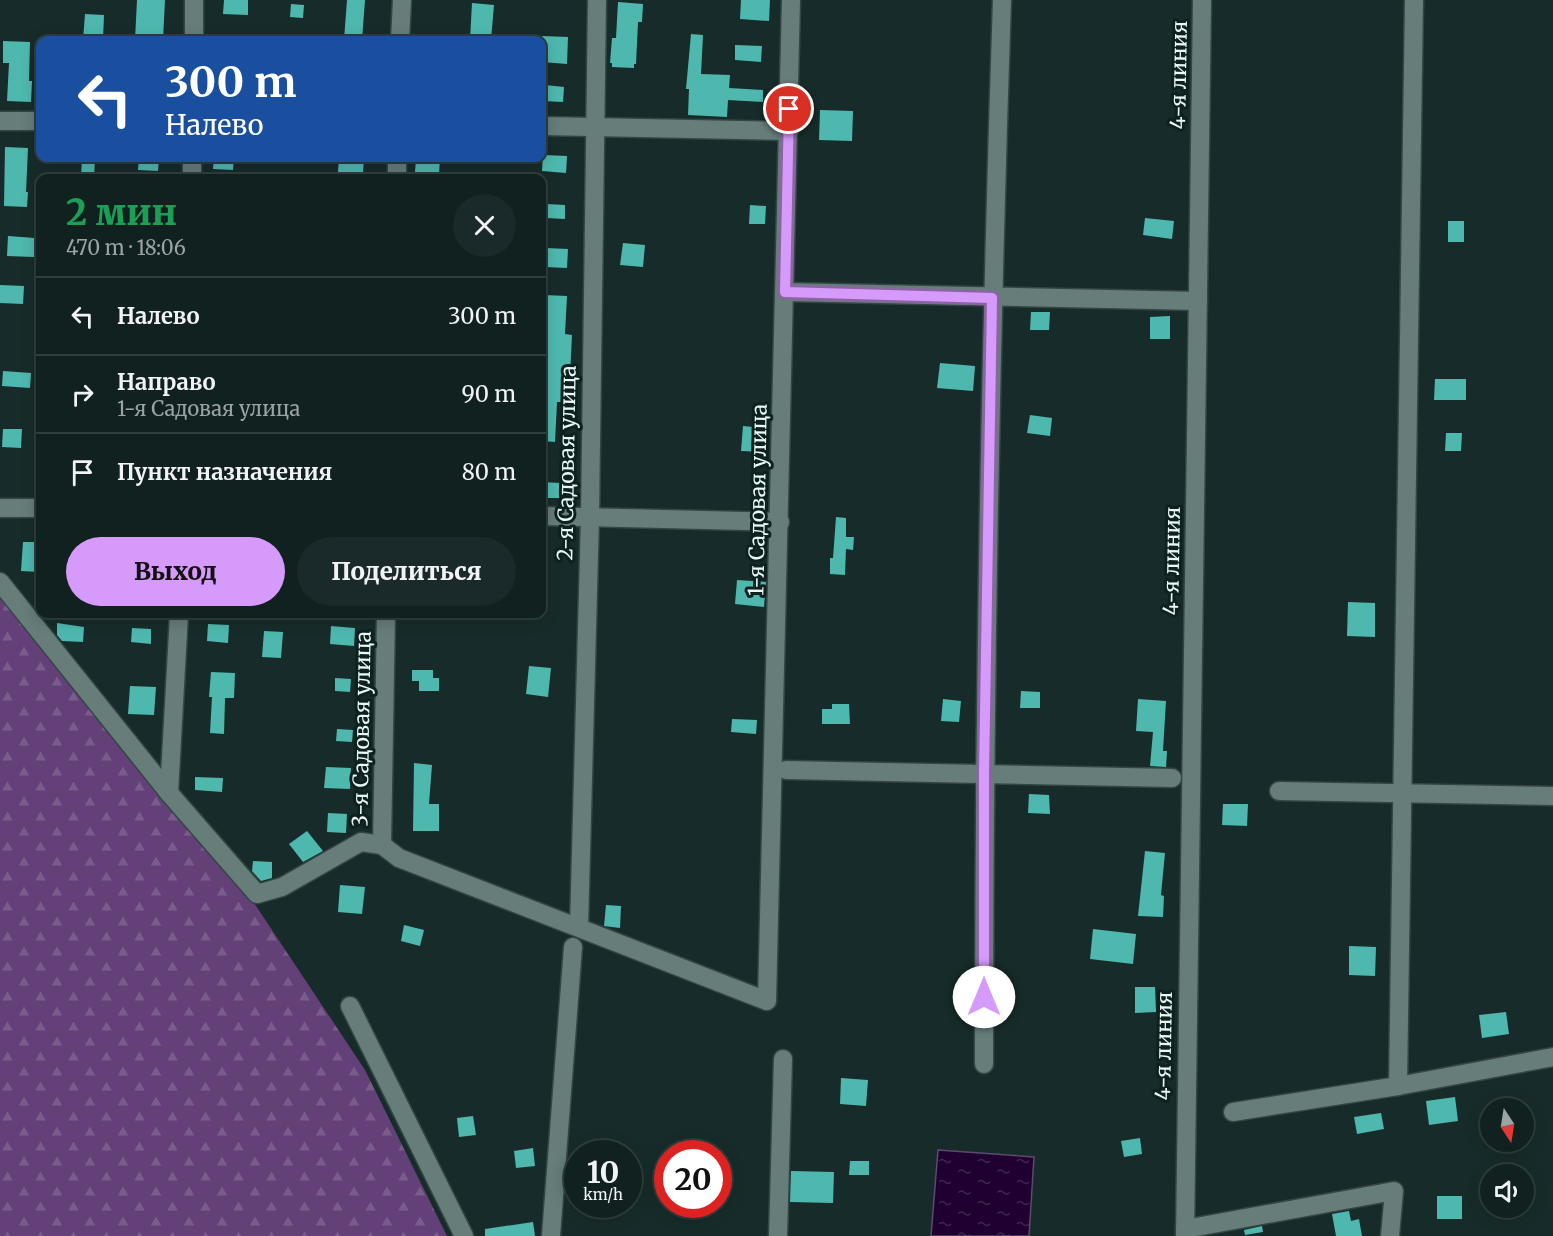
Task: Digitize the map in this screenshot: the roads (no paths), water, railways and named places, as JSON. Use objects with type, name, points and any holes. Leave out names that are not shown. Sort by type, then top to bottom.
[{"type":"street","points":[[194,0],[194,36]]},
{"type":"street","points":[[400,36],[402,0]]},
{"type":"street","name":"2-я Садовая улица","points":[[579,927],[590,517],[597,0]]},
{"type":"street","name":"1-я Садовая улица","points":[[579,927],[767,1001],[791,0]]},
{"type":"street","points":[[984,1064],[984,773],[992,298],[1002,0]]},
{"type":"street","name":"4-я линия","points":[[1185,1232],[1202,0]]},
{"type":"street","points":[[1398,1086],[1414,0]]},
{"type":"street","points":[[0,122],[36,121]]},
{"type":"street","points":[[546,126],[789,131]]},
{"type":"street","points":[[785,292],[1198,301]]},
{"type":"street","points":[[0,508],[36,508]]},
{"type":"street","points":[[546,516],[780,522]]},
{"type":"street","points":[[0,582],[169,793],[257,894],[282,887],[361,842],[382,845],[399,858],[579,927]]},
{"type":"street","points":[[0,596],[20,624]]},
{"type":"street","points":[[169,793],[179,618]]},
{"type":"street","name":"3-я Садовая улица","points":[[382,845],[386,618]]},
{"type":"street","points":[[786,770],[1172,778]]},
{"type":"street","points":[[1279,791],[1553,796]]},
{"type":"street","points":[[550,1236],[573,947]]},
{"type":"street","points":[[350,1006],[464,1236]]},
{"type":"street","points":[[1233,1112],[1398,1086],[1553,1057]]},
{"type":"street","points":[[778,1236],[783,1059]]},
{"type":"street","points":[[1185,1232],[1394,1191],[1390,1236]]},
{"type":"water","points":[[938,1150],[1034,1157],[1029,1236],[931,1236]]}]
